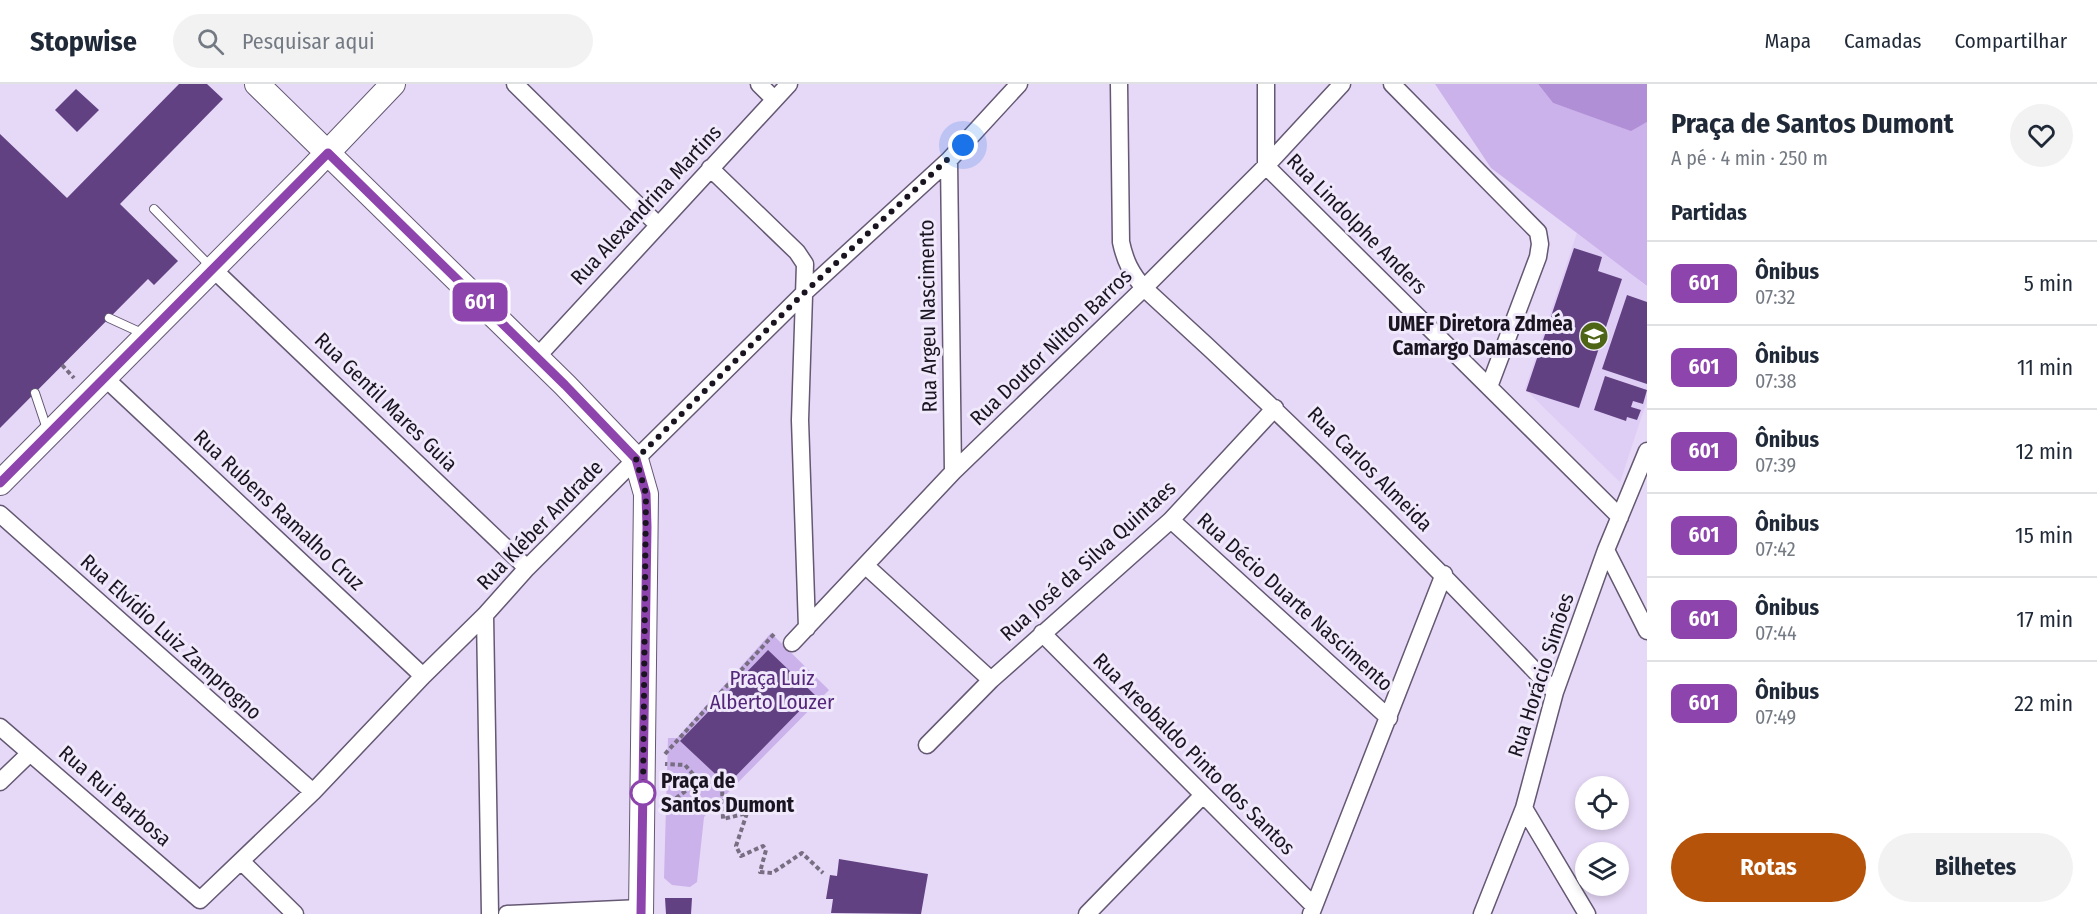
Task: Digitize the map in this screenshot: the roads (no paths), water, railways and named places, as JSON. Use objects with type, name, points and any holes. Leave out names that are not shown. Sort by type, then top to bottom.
[{"type":"street","points":[[257,84],[536,357],[636,459],[646,494],[653,776],[641,911],[507,914]]},
{"type":"street","points":[[0,483],[328,153],[393,84]]},
{"type":"street","points":[[515,84],[657,224]]},
{"type":"street","points":[[759,84],[774,99]]},
{"type":"street","name":"Rua Alexandrina Martins","points":[[536,357],[789,84]]},
{"type":"street","name":"Rua Kléber Andrade","points":[[199,907],[313,792],[527,568],[805,292],[949,160],[1020,84]]},
{"type":"street","name":"Rua Carlos Almeida","points":[[1119,84],[1121,242],[1125,260],[1144,288],[1275,408],[1444,574],[1555,693]]},
{"type":"street","points":[[1266,84],[1266,166]]},
{"type":"street","name":"Rua Doutor Nilton Barros","points":[[792,643],[953,472],[1144,288],[1266,166],[1342,84]]},
{"type":"street","points":[[1392,84],[1538,232],[1540,244],[1538,257],[1489,387]]},
{"type":"street","name":"Rua Argeu Nascimento","points":[[949,160],[953,472]]},
{"type":"street","name":"Rua Lindolphe Anders","points":[[1266,166],[1620,517]]},
{"type":"street","points":[[710,168],[797,252],[805,264],[800,420],[807,628]]},
{"type":"street","name":"Rua Gentil Mares Guia","points":[[213,269],[527,568]]},
{"type":"street","name":"Rua Rubens Ramalho Cruz","points":[[105,378],[423,676]]},
{"type":"street","name":"Rua José da Silva Quintaes","points":[[927,745],[991,680],[1042,633],[1172,520],[1275,408]]},
{"type":"street","name":"Rua Horácio Simões","points":[[1482,914],[1524,808],[1555,693],[1606,550],[1647,451]]},
{"type":"street","name":"Rua Elvídio Luiz Zamprogno","points":[[0,514],[313,792]]},
{"type":"street","name":"Rua Décio Duarte Nascimento","points":[[1172,520],[1389,718]]},
{"type":"street","points":[[1606,550],[1647,631]]},
{"type":"street","points":[[866,566],[991,680]]},
{"type":"street","points":[[1313,910],[1444,574]]},
{"type":"street","points":[[484,615],[490,914]]},
{"type":"street","name":"Rua Areobaldo Pinto dos Santos","points":[[1042,633],[1313,910]]},
{"type":"street","name":"Rua Rui Barbosa","points":[[0,727],[199,907]]},
{"type":"street","points":[[0,782],[30,753]]},
{"type":"street","points":[[1088,913],[1203,795]]},
{"type":"street","points":[[1524,808],[1587,914]]},
{"type":"street","points":[[242,862],[295,914]]},
{"type":"lane","points":[[154,209],[213,269]]},
{"type":"lane","points":[[109,318],[147,335]]},
{"type":"lane","points":[[35,393],[49,434]]},
{"type":"place","name":"UMEF Diretora Zdméa Camargo Damasceno","points":[[1594,336]]},
{"type":"place","name":"Praça de Santos Dumont","points":[[643,793]]},
{"type":"park label","name":"Praça Luiz Alberto Louzer","points":[[772,690]]}]
